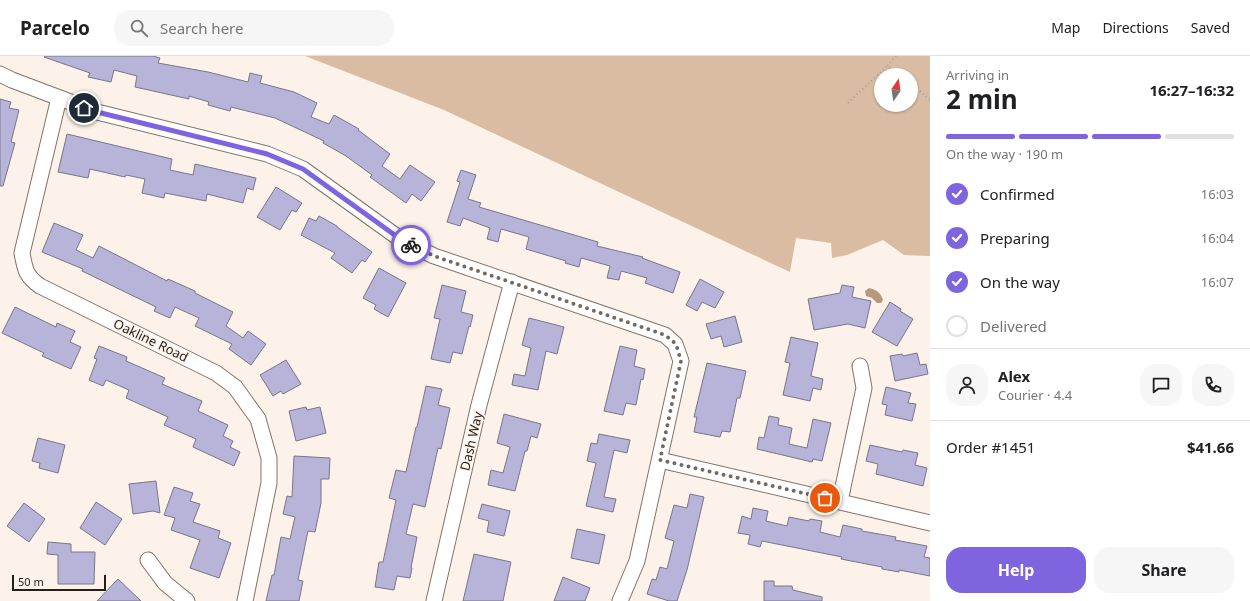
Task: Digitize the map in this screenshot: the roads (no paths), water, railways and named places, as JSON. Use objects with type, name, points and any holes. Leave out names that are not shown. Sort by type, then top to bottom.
[{"type":"street","points":[[0,74],[12,80],[97,112],[267,154],[303,169],[403,241],[434,256],[665,335],[676,344],[681,361],[660,460],[636,561],[620,601]]},
{"type":"street","name":"Oakline Road","points":[[59,98],[22,253],[25,270],[31,279],[40,286],[216,372],[235,387],[258,419],[269,458],[269,483],[245,601]]},
{"type":"street","name":"Dash Way","points":[[434,601],[480,405],[512,282]]},
{"type":"street","points":[[840,501],[864,388],[860,366]]},
{"type":"street","points":[[660,460],[930,523]]},
{"type":"street","points":[[148,560],[165,583],[187,601]]}]
